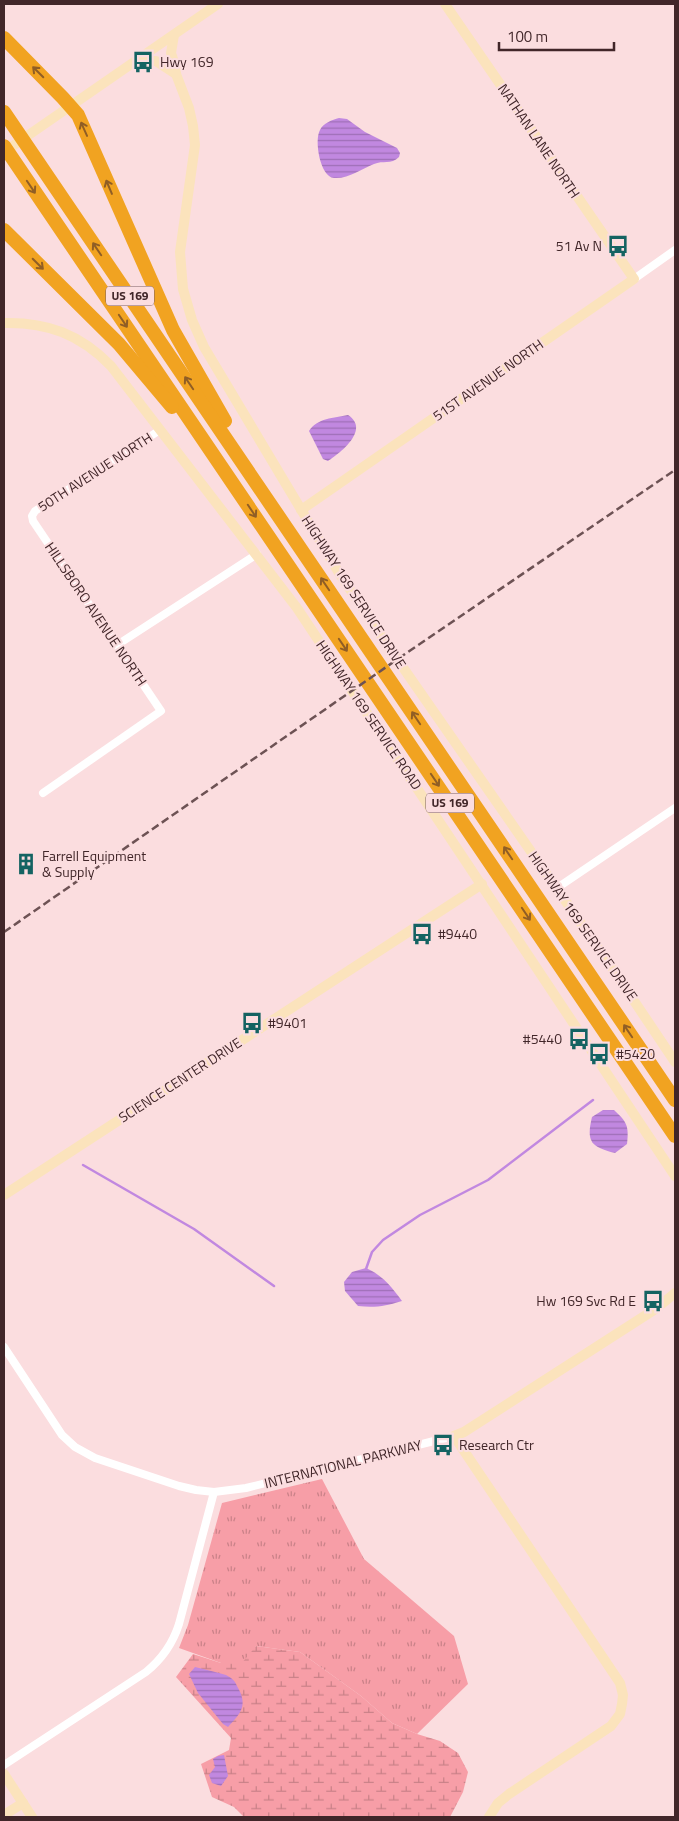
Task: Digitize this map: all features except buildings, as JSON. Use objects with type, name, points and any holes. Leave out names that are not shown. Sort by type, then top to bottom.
[{"type":"highway","points":[[4,38],[78,115],[173,330],[242,451],[255,481]]},
{"type":"highway","name":"US 169","points":[[4,112],[675,1100]]},
{"type":"highway","name":"US 169","points":[[4,146],[675,1136]]},
{"type":"highway","points":[[4,230],[119,344],[224,471]]},
{"type":"street","points":[[4,152],[218,4]]},
{"type":"street","name":"NATHAN LANE NORTH","points":[[445,4],[634,279]]},
{"type":"street","name":"HIGHWAY 169 SERVICE DRIVE","points":[[174,35],[172,53],[176,74],[189,108],[195,145],[180,252],[183,289],[192,320],[204,347],[339,573],[675,1062]]},
{"type":"street","points":[[136,61],[156,61],[176,74]]},
{"type":"street","name":"51ST AVENUE NORTH","points":[[301,510],[675,250]]},
{"type":"street","name":"HIGHWAY 169 SERVICE ROAD","points":[[4,323],[21,322],[45,326],[66,333],[86,343],[111,366],[297,608],[675,1176]]},
{"type":"street","name":"50TH AVENUE NORTH","points":[[32,516],[35,511],[160,430]]},
{"type":"street","name":"HILLSBORO AVENUE NORTH","points":[[32,516],[33,521],[161,711],[43,793]]},
{"type":"street","points":[[117,645],[257,554]]},
{"type":"street","points":[[557,888],[675,808]]},
{"type":"street","name":"SCIENCE CENTER DRIVE","points":[[4,1195],[482,884]]},
{"type":"street","points":[[489,1817],[498,1803],[509,1794],[611,1726],[620,1714],[624,1694],[620,1683],[582,1625],[454,1436],[464,1432],[657,1308],[675,1293]]},
{"type":"street","name":"INTERNATIONAL PARKWAY","points":[[4,1347],[62,1435],[75,1446],[96,1458],[179,1486],[214,1492],[246,1488],[454,1436]]},
{"type":"street","points":[[4,1765],[146,1672],[165,1653],[180,1624],[214,1492]]},
{"type":"street","points":[[4,1774],[32,1817]]},
{"type":"street","points":[[4,1815],[23,1803]]},
{"type":"green space","points":[[322,1479],[364,1559],[454,1636],[468,1684],[417,1734],[392,1723],[361,1696],[300,1652],[256,1646],[241,1664],[221,1663],[179,1648],[188,1625],[222,1503]]},
{"type":"green space","points":[[256,1646],[300,1652],[361,1696],[392,1723],[417,1734],[440,1741],[458,1753],[468,1772],[463,1792],[450,1817],[244,1817],[234,1807],[212,1797],[201,1764],[229,1750],[231,1738],[176,1677],[193,1654],[221,1663]]},
{"type":"shaded area","points":[[339,118],[347,119],[365,132],[397,148],[400,153],[399,157],[390,162],[374,164],[345,177],[334,178],[329,176],[322,165],[318,149],[318,135],[323,125]]},
{"type":"shaded area","points":[[348,415],[354,421],[356,427],[352,440],[328,461],[323,459],[309,431],[316,423]]},
{"type":"shaded area","points":[[603,1110],[614,1110],[622,1118],[627,1128],[627,1144],[615,1153],[596,1146],[590,1138],[592,1117]]},
{"type":"shaded area","points":[[366,1268],[386,1281],[402,1301],[380,1306],[358,1306],[345,1291],[344,1282],[352,1272]]},
{"type":"shaded area","points":[[195,1667],[226,1675],[236,1684],[243,1703],[237,1717],[228,1727],[223,1724],[198,1693],[189,1674]]},
{"type":"shaded area","points":[[224,1755],[228,1776],[221,1786],[212,1783],[209,1775],[215,1767],[213,1759]]},
{"type":"waterway","points":[[366,1269],[372,1252],[383,1240],[420,1215],[488,1180],[593,1100]]},
{"type":"waterway","points":[[83,1165],[194,1229],[274,1286]]},
{"type":"railway","points":[[4,932],[405,654],[675,470]]},
{"type":"place","name":"Hwy 169","points":[[143,62]]},
{"type":"place","name":"51 Av N","points":[[618,246]]},
{"type":"place","name":"Farrell Equipment & Supply","points":[[26,864]]},
{"type":"place","name":"#9440","points":[[422,934]]},
{"type":"place","name":"#9401","points":[[252,1023]]},
{"type":"place","name":"#5440","points":[[579,1039]]},
{"type":"place","name":"#5420","points":[[599,1054]]},
{"type":"place","name":"Hw 169 Svc Rd E","points":[[653,1301]]},
{"type":"place","name":"Research Ctr","points":[[443,1445]]}]
